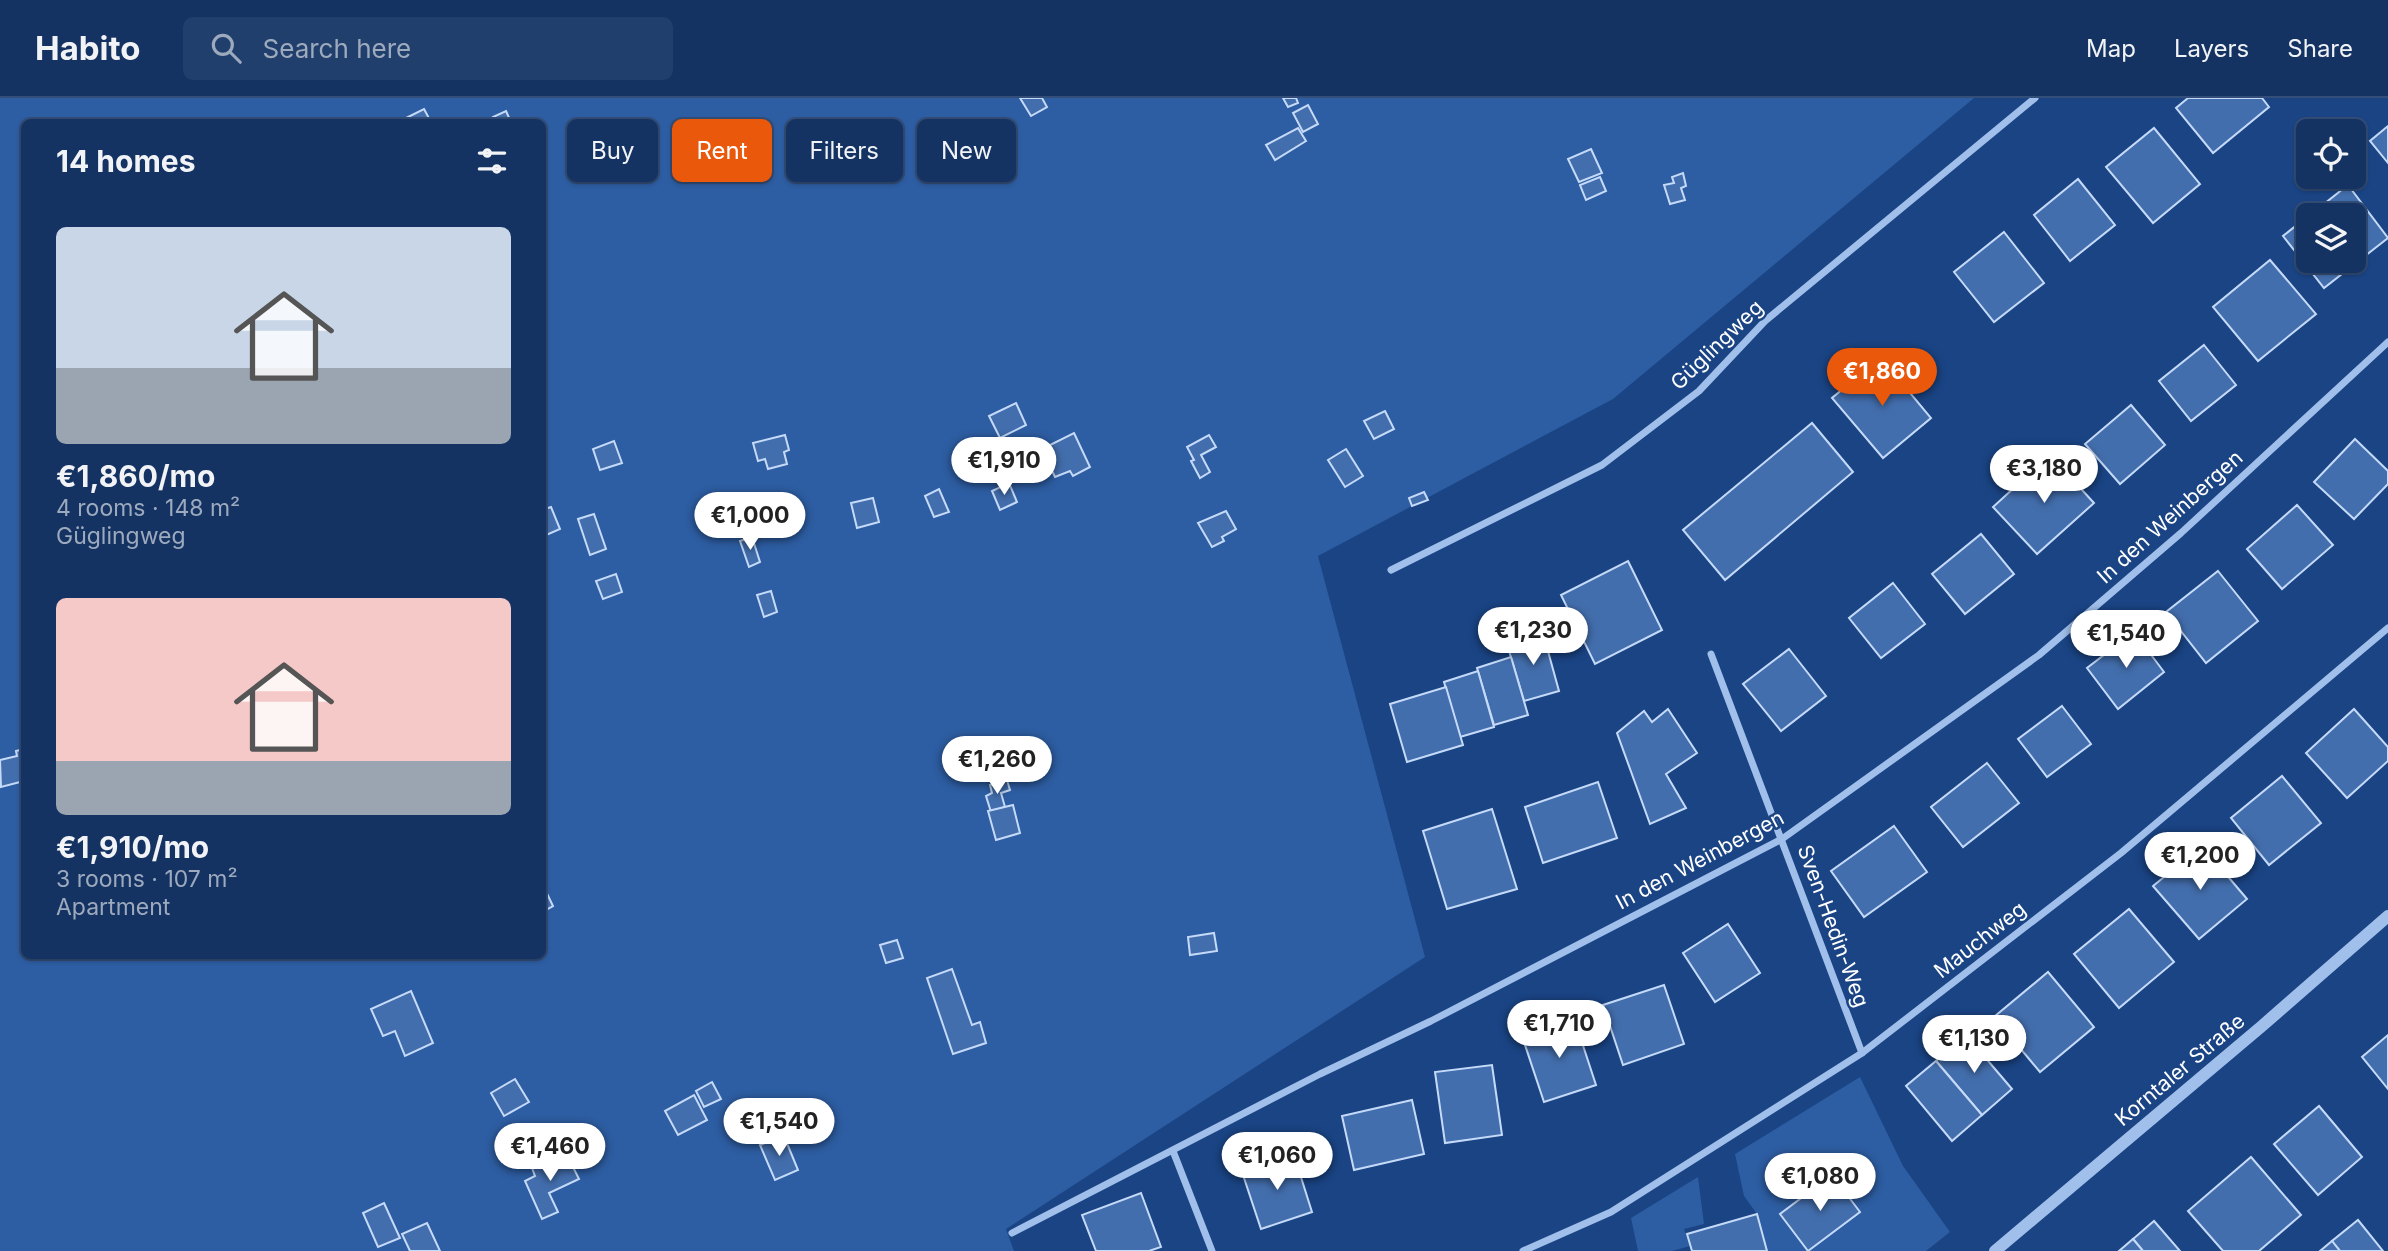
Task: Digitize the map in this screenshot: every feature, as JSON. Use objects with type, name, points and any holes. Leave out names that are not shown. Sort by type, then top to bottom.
[{"type":"street","name":"Güglingweg","points":[[1391,570],[1602,465],[1699,391],[1765,321],[2035,98]]},
{"type":"street","name":"In den Weinbergen","points":[[1012,1233],[1320,1074],[1431,1021],[1782,839],[2039,655],[2180,533],[2388,342]]},
{"type":"street","name":"Mauchweg","points":[[1523,1251],[1611,1212],[1862,1053],[2121,853],[2388,628]]},
{"type":"street","name":"Sven-Hedin-Weg","points":[[1711,654],[1862,1053]]},
{"type":"street","name":"Korntaler Straße","points":[[1995,1251],[2388,916]]},
{"type":"street","points":[[1173,1151],[1212,1251]]},
{"type":"shaded area","points":[[0,98],[1974,98],[1613,399],[1318,556],[1425,957],[1006,1229],[1014,1251],[0,1251]]},
{"type":"shaded area","points":[[1860,1077],[1903,1166],[1950,1232],[1926,1251],[1767,1251],[1757,1214],[1744,1196],[1735,1154]]},
{"type":"shaded area","points":[[1698,1177],[1704,1224],[1684,1229],[1690,1246],[1672,1251],[1638,1251],[1631,1218]]},
{"type":"building","points":[[1020,98],[1042,98],[1047,107],[1031,116]]},
{"type":"building","points":[[1283,98],[1296,98],[1298,103],[1288,107]]},
{"type":"building","points":[[2188,98],[2262,98],[2269,107],[2213,153],[2176,108]]},
{"type":"building","points":[[1308,105],[1318,124],[1303,132],[1293,113]]},
{"type":"building","points":[[424,109],[429,119],[406,119]]},
{"type":"building","points":[[506,111],[510,119],[494,119],[493,117]]},
{"type":"building","points":[[2388,126],[2388,163],[2370,141]]},
{"type":"building","points":[[1298,128],[1306,141],[1275,160],[1266,145]]},
{"type":"building","points":[[2154,128],[2200,184],[2153,223],[2106,167]]},
{"type":"building","points":[[1591,149],[1602,173],[1579,182],[1568,159]]},
{"type":"building","points":[[1683,173],[1686,186],[1681,188],[1685,200],[1670,204],[1664,185],[1674,183],[1672,177]]},
{"type":"building","points":[[1600,177],[1606,191],[1586,200],[1580,185]]},
{"type":"building","points":[[2078,179],[2115,225],[2070,261],[2034,215]]},
{"type":"building","points":[[2343,189],[2351,189],[2362,203],[2325,203]]},
{"type":"building","points":[[2366,209],[2388,238],[2366,255]]},
{"type":"building","points":[[2296,226],[2296,252],[2283,236]]},
{"type":"building","points":[[2004,232],[2044,283],[1994,322],[1954,272]]},
{"type":"building","points":[[2270,260],[2316,314],[2258,361],[2213,307]]},
{"type":"building","points":[[2312,273],[2343,273],[2324,288]]},
{"type":"building","points":[[2204,345],[2236,385],[2191,421],[2159,381]]},
{"type":"building","points":[[1881,358],[1931,418],[1883,458],[1832,398]]},
{"type":"building","points":[[1016,403],[1026,425],[1000,438],[989,416]]},
{"type":"building","points":[[2131,405],[2165,445],[2120,484],[2085,444]]},
{"type":"building","points":[[1385,411],[1394,429],[1374,439],[1364,421]]},
{"type":"building","points":[[1812,423],[1853,472],[1725,580],[1683,530]]},
{"type":"building","points":[[1074,433],[1090,467],[1073,476],[1070,471],[1055,477],[1042,449]]},
{"type":"building","points":[[785,435],[789,450],[784,452],[787,464],[768,469],[765,459],[758,461],[753,443]]},
{"type":"building","points":[[1209,435],[1216,447],[1201,455],[1210,472],[1200,478],[1187,447]]},
{"type":"building","points":[[2355,439],[2388,471],[2388,484],[2354,519],[2314,482]]},
{"type":"building","points":[[614,441],[622,463],[600,470],[593,449]]},
{"type":"building","points":[[1346,449],[1363,476],[1345,487],[1328,460]]},
{"type":"building","points":[[2050,455],[2094,503],[2037,554],[1993,507]]},
{"type":"building","points":[[1009,483],[1017,502],[1000,510],[992,491]]},
{"type":"building","points":[[939,489],[949,512],[934,517],[925,496]]},
{"type":"building","points":[[1424,492],[1428,500],[1412,506],[1409,498]]},
{"type":"building","points":[[873,498],[879,522],[857,528],[851,503]]},
{"type":"building","points":[[2297,505],[2333,545],[2282,589],[2247,549]]},
{"type":"building","points":[[551,507],[560,529],[546,535],[546,509]]},
{"type":"building","points":[[1226,511],[1236,529],[1222,537],[1224,541],[1212,547],[1198,523]]},
{"type":"building","points":[[594,514],[606,549],[590,555],[578,519]]},
{"type":"building","points":[[1981,534],[2014,574],[1965,614],[1932,574]]},
{"type":"building","points":[[752,537],[760,562],[749,567],[740,541]]},
{"type":"building","points":[[1628,561],[1662,630],[1595,664],[1561,595]]},
{"type":"building","points":[[2218,571],[2258,621],[2206,663],[2166,612]]},
{"type":"building","points":[[616,574],[622,592],[603,599],[596,581]]},
{"type":"building","points":[[1893,583],[1925,624],[1881,658],[1849,618]]},
{"type":"building","points":[[771,591],[777,612],[764,617],[757,595]]},
{"type":"building","points":[[2134,632],[2164,672],[2118,709],[2087,668]]},
{"type":"building","points":[[1543,633],[1559,691],[1524,701],[1507,644]]},
{"type":"building","points":[[1789,649],[1826,696],[1781,731],[1743,684]]},
{"type":"building","points":[[1511,657],[1528,715],[1494,725],[1477,668]]},
{"type":"building","points":[[1478,671],[1494,727],[1460,737],[1444,682]]},
{"type":"building","points":[[1446,687],[1463,745],[1407,762],[1390,704]]},
{"type":"building","points":[[2062,706],[2091,744],[2047,777],[2018,739]]},
{"type":"building","points":[[1668,709],[1697,753],[1666,774],[1686,808],[1650,824],[1617,733],[1644,711],[1652,722]]},
{"type":"building","points":[[2354,709],[2388,747],[2388,761],[2347,798],[2306,753]]},
{"type":"building","points":[[21,750],[21,782],[1,787],[0,760],[17,756],[16,751]]},
{"type":"building","points":[[1987,763],[2019,803],[1963,847],[1931,807]]},
{"type":"building","points":[[2282,776],[2321,823],[2269,865],[2231,818]]},
{"type":"building","points":[[1007,780],[1010,790],[1001,793],[1005,807],[991,812],[986,796],[992,793],[990,785]]},
{"type":"building","points":[[1598,782],[1617,838],[1543,863],[1525,807]]},
{"type":"building","points":[[1013,805],[1020,833],[996,840],[988,811]]},
{"type":"building","points":[[1492,809],[1517,889],[1447,909],[1423,831]]},
{"type":"building","points":[[1894,826],[1927,872],[1864,917],[1831,871]]},
{"type":"building","points":[[2202,846],[2247,899],[2199,939],[2153,886]]},
{"type":"building","points":[[546,891],[553,906],[546,910]]},
{"type":"building","points":[[2129,909],[2174,962],[2119,1008],[2074,954]]},
{"type":"building","points":[[1728,924],[1760,973],[1715,1002],[1683,953]]},
{"type":"building","points":[[1214,933],[1217,951],[1190,955],[1188,937]]},
{"type":"building","points":[[897,940],[903,958],[886,963],[880,945]]},
{"type":"building","points":[[952,969],[972,1025],[980,1022],[986,1043],[953,1054],[927,978]]},
{"type":"building","points":[[2048,972],[2094,1027],[2040,1072],[1994,1017]]},
{"type":"building","points":[[1664,985],[1684,1044],[1623,1065],[1603,1005]]},
{"type":"building","points":[[411,991],[433,1043],[405,1056],[395,1031],[383,1036],[371,1009]]},
{"type":"building","points":[[1574,1018],[1596,1085],[1544,1102],[1522,1036]]},
{"type":"building","points":[[1966,1035],[2012,1089],[1982,1115],[1936,1061]]},
{"type":"building","points":[[2388,1035],[2388,1089],[2362,1057]]},
{"type":"building","points":[[1936,1061],[1982,1115],[1952,1141],[1906,1086]]},
{"type":"building","points":[[1492,1065],[1502,1135],[1445,1143],[1435,1072]]},
{"type":"building","points":[[515,1079],[529,1102],[504,1116],[491,1093]]},
{"type":"building","points":[[712,1082],[721,1099],[704,1107],[696,1091]]},
{"type":"building","points":[[694,1095],[707,1120],[678,1135],[665,1111]]},
{"type":"building","points":[[1412,1100],[1424,1154],[1354,1170],[1342,1116]]},
{"type":"building","points":[[2319,1106],[2362,1157],[2318,1195],[2274,1144]]},
{"type":"building","points":[[784,1136],[798,1170],[775,1180],[760,1145]]},
{"type":"building","points":[[566,1153],[579,1179],[549,1193],[558,1212],[542,1219],[525,1181],[535,1176],[532,1168]]},
{"type":"building","points":[[1294,1155],[1312,1212],[1261,1229],[1242,1172]]},
{"type":"building","points":[[2251,1157],[2301,1215],[2259,1251],[2223,1251],[2188,1211]]},
{"type":"building","points":[[1832,1175],[1860,1212],[1808,1251],[1780,1214]]},
{"type":"building","points":[[1141,1193],[1161,1247],[1149,1251],[1096,1251],[1082,1215]]},
{"type":"building","points":[[384,1203],[400,1238],[378,1247],[363,1213]]},
{"type":"building","points":[[1757,1214],[1767,1251],[1692,1251],[1687,1234]]},
{"type":"building","points":[[2358,1220],[2383,1251],[2340,1251],[2332,1241]]},
{"type":"building","points":[[2154,1221],[2180,1251],[2143,1251],[2133,1239]]},
{"type":"building","points":[[427,1223],[440,1251],[410,1251],[402,1234]]},
{"type":"building","points":[[2133,1239],[2143,1251],[2119,1251]]},
{"type":"building","points":[[2332,1241],[2340,1251],[2320,1251]]}]
